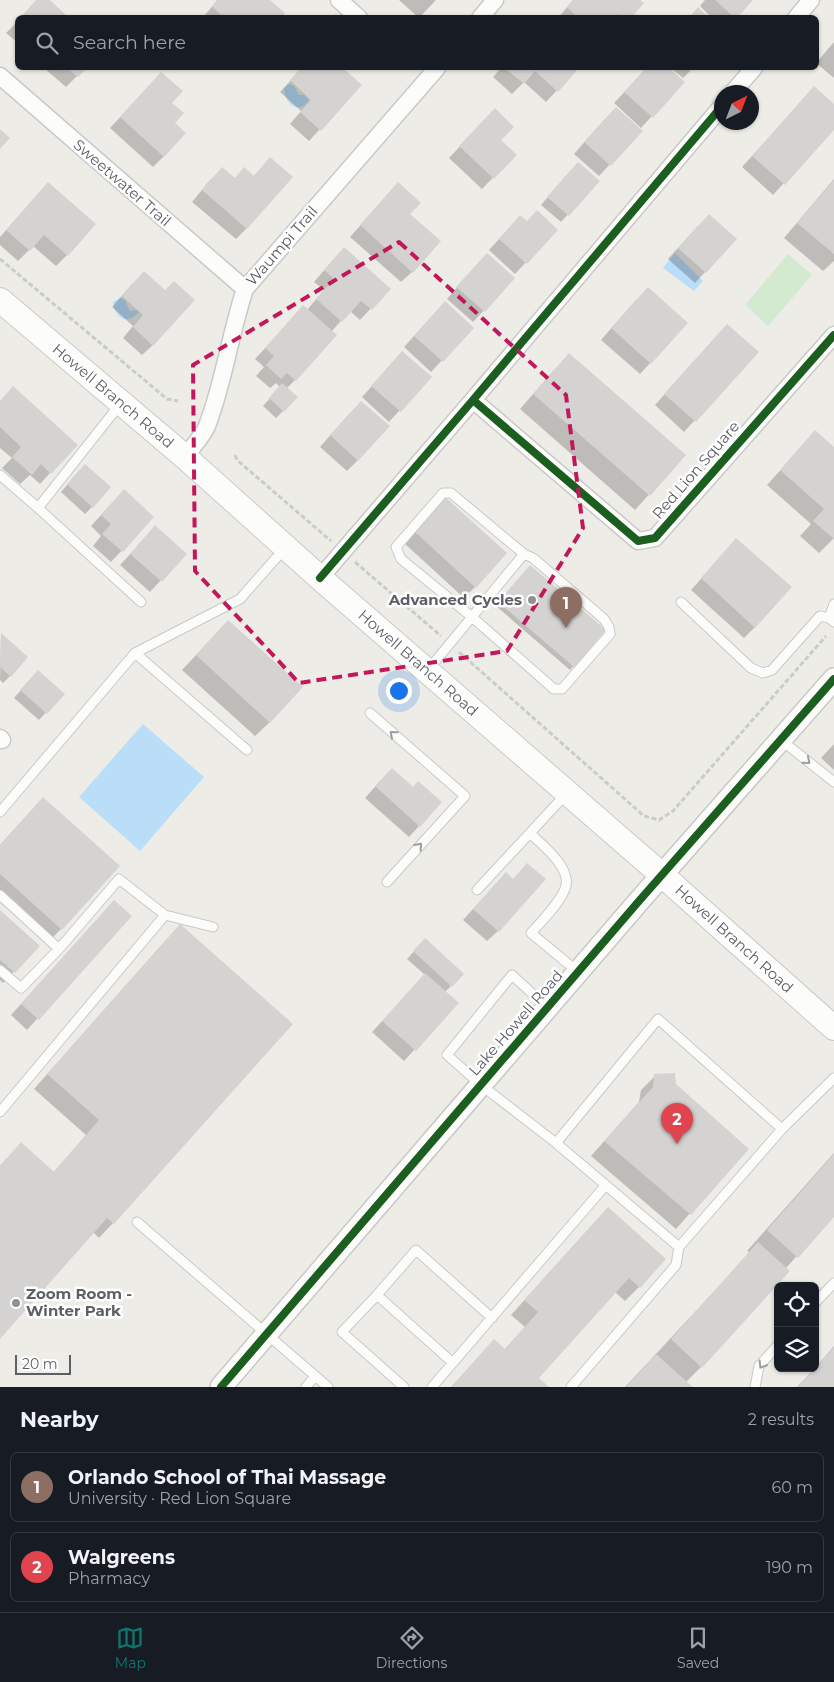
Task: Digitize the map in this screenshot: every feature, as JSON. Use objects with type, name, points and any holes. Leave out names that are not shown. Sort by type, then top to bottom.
[{"type":"main road","name":"Howell Branch Road","points":[[0,300],[185,457],[320,578],[662,875],[834,1028]]},
{"type":"street","points":[[339,0],[356,15]]},
{"type":"street","points":[[482,15],[495,0]]},
{"type":"street","points":[[798,15],[811,0]]},
{"type":"street","points":[[739,85],[752,70]]},
{"type":"street","name":"Waumpi Trail","points":[[185,457],[206,427],[221,381],[237,313],[245,289],[427,71]]},
{"type":"street","name":"Sweetwater Trail","points":[[0,76],[245,289]]},
{"type":"street","points":[[320,578],[474,400],[714,115]]},
{"type":"street","name":"Red Lion Square","points":[[474,400],[638,541],[655,538],[834,335]]},
{"type":"street","name":"Lake Howell Road","points":[[222,1387],[662,875],[781,739],[828,690]]},
{"type":"lane","points":[[38,508],[121,403]]},
{"type":"lane","points":[[0,475],[141,602]]},
{"type":"lane","points":[[443,493],[451,493],[524,554],[533,558],[604,619],[609,627],[610,634],[562,688],[554,689],[472,617],[401,559],[396,547],[443,493]]},
{"type":"lane","points":[[0,812],[136,653],[240,600],[285,547]]},
{"type":"lane","points":[[427,671],[524,554]]},
{"type":"lane","points":[[681,602],[751,668],[763,673],[772,670],[820,616],[831,620],[834,604]]},
{"type":"lane","points":[[136,653],[247,750]]},
{"type":"lane","points":[[370,713],[465,796],[386,882]]},
{"type":"lane","points":[[781,739],[834,782]]},
{"type":"lane","points":[[477,890],[567,793]]},
{"type":"lane","points":[[530,833],[553,855],[565,872],[566,886],[558,900],[531,934],[578,972]]},
{"type":"lane","points":[[0,970],[21,988],[59,949],[119,879],[164,915],[213,927]]},
{"type":"lane","points":[[0,896],[59,949]]},
{"type":"lane","points":[[0,1112],[164,915]]},
{"type":"lane","points":[[548,1007],[512,975],[447,1055],[481,1085],[556,1143],[679,1247]]},
{"type":"lane","points":[[556,1143],[658,1019],[782,1129]]},
{"type":"lane","points":[[571,1387],[676,1265],[679,1247],[782,1129],[834,1078]]},
{"type":"lane","points":[[432,1387],[605,1186]]},
{"type":"lane","points":[[137,1222],[328,1387]]},
{"type":"lane","points":[[404,1387],[342,1332],[416,1250],[492,1318]]},
{"type":"lane","points":[[819,1299],[834,1282]]},
{"type":"lane","points":[[377,1295],[453,1363]]},
{"type":"lane","points":[[756,1387],[759,1366],[774,1349]]},
{"type":"lane","points":[[306,1387],[315,1376]]},
{"type":"path","points":[[0,259],[167,399],[178,401]]},
{"type":"path","points":[[659,820],[673,812],[826,636]]},
{"type":"highlighted area","points":[[399,242],[566,395],[583,528],[507,651],[299,683],[195,571],[193,365]]},
{"type":"green space","points":[[788,254],[812,275],[768,326],[745,305]]},
{"type":"water","points":[[289,84],[294,86],[299,95],[304,95],[309,100],[305,105],[296,107],[289,103],[284,88]]},
{"type":"water","points":[[675,253],[703,281],[694,291],[663,268]]},
{"type":"water","points":[[120,298],[125,300],[130,311],[136,310],[139,312],[130,319],[119,316],[113,302]]},
{"type":"water","points":[[143,724],[204,777],[140,851],[79,797]]},
{"type":"building","points":[[36,0],[50,0],[66,15],[23,15]]},
{"type":"building","points":[[217,0],[270,0],[285,13],[283,15],[221,15],[212,6]]},
{"type":"building","points":[[573,0],[640,0],[644,3],[634,15],[575,15],[567,7]]},
{"type":"building","points":[[715,0],[753,0],[740,15],[732,15]]},
{"type":"building","points":[[698,7],[706,15],[691,15]]},
{"type":"building","points":[[69,70],[85,70],[78,77]]},
{"type":"building","points":[[299,70],[345,70],[362,85],[321,131],[300,112],[311,100],[290,80]]},
{"type":"building","points":[[507,70],[577,70],[558,92],[535,71],[524,84]]},
{"type":"building","points":[[644,70],[671,70],[685,82],[653,118],[624,92]]},
{"type":"building","points":[[161,72],[183,91],[172,103],[184,113],[175,123],[186,133],[164,157],[120,117]]},
{"type":"building","points":[[814,86],[834,104],[834,130],[785,185],[752,156]]},
{"type":"building","points":[[616,107],[643,131],[611,166],[584,142]]},
{"type":"building","points":[[495,108],[514,127],[501,140],[517,155],[494,179],[459,146]]},
{"type":"building","points":[[0,129],[10,138],[0,149]]},
{"type":"building","points":[[270,157],[293,177],[247,229],[202,190],[222,167],[235,178],[244,167],[254,176]]},
{"type":"building","points":[[578,162],[600,181],[569,216],[547,197]]},
{"type":"building","points":[[834,180],[834,254],[797,223]]},
{"type":"building","points":[[48,182],[96,224],[68,256],[44,235],[30,251],[6,230]]},
{"type":"building","points":[[398,182],[421,203],[410,214],[441,241],[413,273],[360,225]]},
{"type":"building","points":[[537,210],[558,230],[527,264],[499,239],[520,215],[527,221]]},
{"type":"building","points":[[709,214],[737,239],[706,273],[678,248]]},
{"type":"building","points":[[344,247],[391,289],[372,310],[361,301],[342,322],[316,299],[334,279],[324,270]]},
{"type":"building","points":[[487,253],[515,278],[485,312],[456,287]]},
{"type":"building","points":[[144,271],[165,290],[174,281],[195,300],[153,346],[133,327],[143,315],[122,296]]},
{"type":"building","points":[[648,287],[688,323],[651,364],[611,328]]},
{"type":"building","points":[[445,301],[474,328],[443,362],[414,336]]},
{"type":"building","points":[[303,305],[337,335],[296,381],[287,373],[281,379],[266,365],[274,356],[265,348]]},
{"type":"building","points":[[727,324],[759,352],[696,422],[664,394]]},
{"type":"building","points":[[402,351],[432,377],[401,412],[371,386]]},
{"type":"building","points":[[569,353],[686,455],[650,496],[533,394]]},
{"type":"building","points":[[282,383],[298,397],[284,412],[269,398]]},
{"type":"building","points":[[13,386],[78,445],[51,474],[41,464],[32,475],[12,457],[21,447],[0,427],[0,401]]},
{"type":"building","points":[[361,401],[390,426],[358,461],[330,435]]},
{"type":"building","points":[[815,430],[834,447],[834,539],[813,521],[824,509],[780,470]]},
{"type":"building","points":[[85,464],[111,487],[93,508],[67,484]]},
{"type":"building","points":[[124,489],[154,517],[123,552],[102,534],[111,524],[101,515]]},
{"type":"building","points":[[445,497],[507,553],[476,588],[414,531]]},
{"type":"building","points":[[155,525],[187,554],[162,582],[130,554]]},
{"type":"building","points":[[736,538],[792,587],[755,628],[701,578]]},
{"type":"building","points":[[530,565],[606,630],[574,667],[498,602]]},
{"type":"building","points":[[228,620],[303,687],[270,723],[196,655]]},
{"type":"building","points":[[1,633],[28,657],[11,677],[0,667]]},
{"type":"building","points":[[38,670],[65,694],[47,714],[20,690]]},
{"type":"building","points":[[392,768],[413,787],[418,781],[442,802],[420,827],[375,786]]},
{"type":"building","points":[[43,797],[120,866],[62,930],[0,874],[0,845]]},
{"type":"building","points":[[527,863],[546,879],[499,932],[473,909],[506,872],[513,879]]},
{"type":"building","points":[[114,900],[132,916],[39,1020],[21,1004]]},
{"type":"building","points":[[0,910],[40,946],[15,973],[0,960]]},
{"type":"building","points":[[180,924],[293,1024],[114,1224],[107,1218],[0,1339],[0,1166],[21,1142],[54,1172],[99,1120],[47,1074]]},
{"type":"building","points":[[425,938],[464,974],[452,987],[413,951]]},
{"type":"building","points":[[425,973],[459,1003],[416,1051],[382,1021]]},
{"type":"building","points":[[675,1073],[676,1084],[749,1149],[691,1215],[604,1141],[653,1087],[654,1074]]},
{"type":"building","points":[[834,1154],[834,1217],[798,1258],[767,1230]]},
{"type":"building","points":[[608,1207],[666,1259],[640,1288],[629,1278],[539,1378],[549,1387],[451,1387],[494,1339],[505,1349],[538,1312],[524,1300]]},
{"type":"building","points":[[758,1242],[790,1271],[780,1282],[774,1282],[774,1289],[702,1368],[671,1339]]},
{"type":"building","points":[[834,1347],[834,1387],[798,1387],[811,1372],[819,1372],[819,1364]]},
{"type":"building","points":[[656,1354],[693,1387],[626,1387]]},
{"type":"cycle path","points":[[320,578],[714,115]]},
{"type":"cycle path","points":[[473,400],[638,541],[655,538],[834,335]]},
{"type":"cycle path","points":[[221,1387],[639,901],[834,679]]},
{"type":"place","name":"Advanced Cycles","points":[[532,600]]},
{"type":"place","name":"Orlando School of Thai Massage","points":[[566,628]]},
{"type":"place","name":"Walgreens","points":[[677,1144]]},
{"type":"place","name":"Zoom Room - Winter Park","points":[[16,1303]]}]
